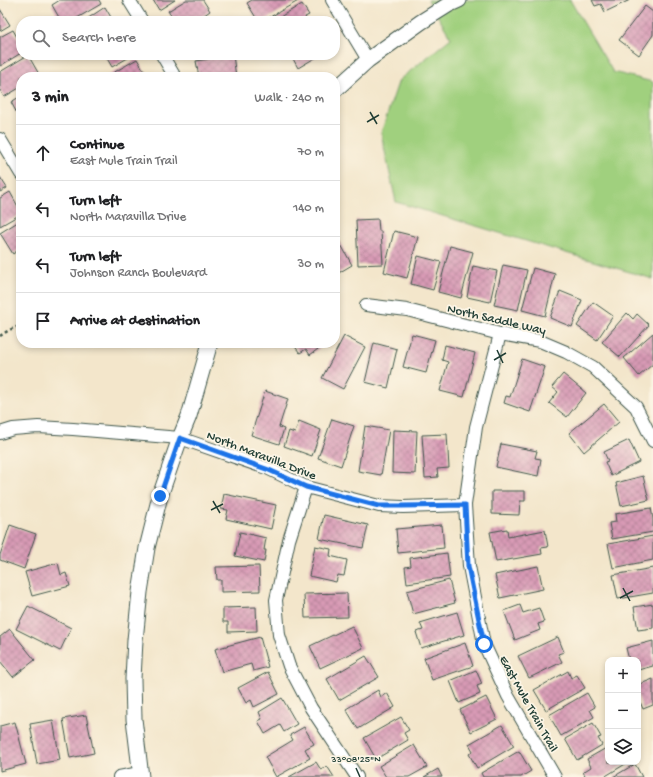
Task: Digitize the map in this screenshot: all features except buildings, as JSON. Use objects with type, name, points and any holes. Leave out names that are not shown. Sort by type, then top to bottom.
[{"type":"street","points":[[129,0],[139,16]]},
{"type":"street","points":[[332,0],[368,60]]},
{"type":"street","points":[[340,85],[368,60],[421,22],[459,0]]},
{"type":"street","points":[[165,60],[173,72]]},
{"type":"street","points":[[0,139],[16,166]]},
{"type":"street","name":"North Saddle Way","points":[[366,305],[407,310],[500,334],[540,341],[566,352],[593,367],[636,407],[653,441]]},
{"type":"street","name":"East Mule Train Trail","points":[[500,334],[476,427],[465,505],[468,566],[484,644],[508,696],[556,777]]},
{"type":"street","points":[[119,777],[140,775],[134,719],[133,678],[140,592],[147,548],[158,504],[189,416],[209,348]]},
{"type":"street","name":"North Maravilla Drive","points":[[0,433],[13,429],[38,427],[180,438],[269,470],[306,487],[379,506],[465,505]]},
{"type":"street","points":[[306,487],[289,540],[276,600],[279,635],[289,666],[311,708],[357,777]]},
{"type":"path","points":[[0,336],[16,326]]},
{"type":"green space","points":[[428,0],[570,0],[613,72],[653,82],[653,279],[396,202],[381,133],[399,80],[451,38]]},
{"type":"route","points":[[160,496],[180,438],[269,470],[306,487],[379,506],[465,505],[468,566],[484,644]]}]
